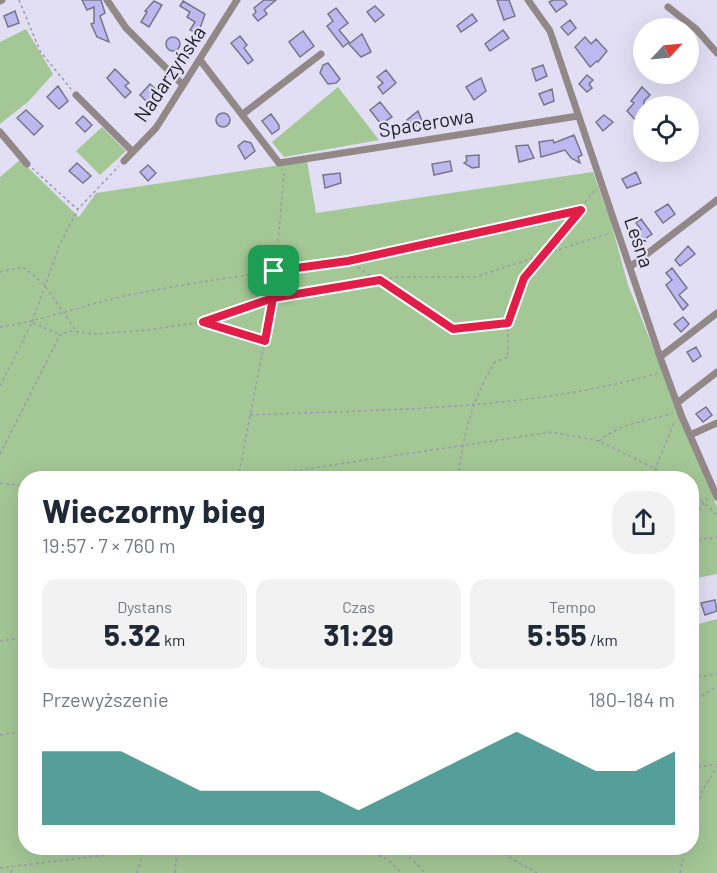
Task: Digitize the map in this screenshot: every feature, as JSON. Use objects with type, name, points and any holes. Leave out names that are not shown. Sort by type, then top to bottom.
[{"type":"street","points":[[107,0],[126,28],[183,85]]},
{"type":"street","name":"Nadarzyńska","points":[[124,161],[156,128],[237,0]]},
{"type":"street","name":"Leśna","points":[[528,0],[550,31],[665,371],[717,497]]},
{"type":"street","points":[[668,7],[696,29],[717,53]]},
{"type":"street","points":[[243,114],[321,54]]},
{"type":"street","points":[[200,60],[279,163]]},
{"type":"street","points":[[76,95],[133,152]]},
{"type":"street","name":"Spacerowa","points":[[279,163],[578,116]]},
{"type":"street","points":[[0,132],[27,164]]},
{"type":"street","points":[[630,267],[717,200]]},
{"type":"street","points":[[660,357],[717,313]]},
{"type":"street","points":[[677,403],[717,372]]},
{"type":"street","points":[[690,435],[717,423]]},
{"type":"path","points":[[19,0],[28,27],[40,51],[56,74],[76,95]]},
{"type":"path","points":[[0,386],[32,322],[44,284],[78,209],[124,161]]},
{"type":"path","points":[[239,471],[273,298],[284,174],[279,163]]},
{"type":"path","points":[[27,164],[78,209]]},
{"type":"path","points":[[460,471],[462,445],[472,406],[495,362],[508,357],[508,323],[524,278],[601,183]]},
{"type":"path","points":[[0,327],[32,322],[63,311],[135,294],[348,261],[581,210]]},
{"type":"path","points":[[32,322],[60,335],[77,332],[96,334],[147,330],[203,322],[273,298],[398,277],[475,276],[618,230]]},
{"type":"path","points":[[348,261],[453,329],[508,323]]},
{"type":"path","points":[[0,272],[23,267],[44,284],[77,332]]},
{"type":"path","points":[[203,322],[265,341]]},
{"type":"path","points":[[0,454],[60,335]]},
{"type":"path","points":[[250,415],[472,406],[617,385],[665,371]]},
{"type":"path","points":[[599,441],[609,433],[630,424],[679,412],[655,469]]},
{"type":"path","points":[[292,471],[552,432],[599,441],[659,471]]},
{"type":"path","points":[[0,483],[18,485]]},
{"type":"path","points":[[699,509],[714,489]]},
{"type":"path","points":[[699,498],[717,515]]},
{"type":"path","points":[[699,540],[717,537]]},
{"type":"path","points":[[0,641],[18,638]]},
{"type":"path","points":[[699,677],[717,674]]},
{"type":"path","points":[[699,699],[717,687]]},
{"type":"path","points":[[0,735],[18,732]]},
{"type":"path","points":[[699,767],[717,766]]},
{"type":"path","points":[[699,799],[717,766]]},
{"type":"path","points":[[0,868],[115,855]]},
{"type":"path","points":[[137,873],[142,855]]},
{"type":"path","points":[[175,873],[176,855]]},
{"type":"path","points":[[378,855],[387,859],[402,873]]},
{"type":"path","points":[[408,855],[425,873]]},
{"type":"path","points":[[505,855],[537,873]]},
{"type":"path","points":[[680,873],[684,855]]},
{"type":"path","points":[[11,873],[13,866]]},
{"type":"green space","points":[[26,29],[53,74],[29,101],[0,124],[0,42]]},
{"type":"green space","points":[[338,87],[379,140],[284,157],[272,142]]},
{"type":"green space","points":[[102,127],[126,151],[100,175],[76,151]]},
{"type":"green space","points":[[20,160],[79,217],[96,193],[307,161],[316,213],[593,172],[610,219],[628,285],[717,507],[717,574],[699,578],[699,471],[18,471],[18,855],[699,855],[699,624],[717,619],[717,873],[0,873],[0,177]]},
{"type":"building","points":[[82,0],[101,0],[105,13],[100,16],[109,42],[97,37],[91,24],[94,23],[94,7],[87,10]]},
{"type":"building","points":[[264,0],[276,0],[264,10],[267,14],[258,21],[253,15],[256,12],[254,8]]},
{"type":"building","points":[[497,0],[509,0],[515,16],[504,20]]},
{"type":"building","points":[[564,0],[567,4],[556,12],[549,2]]},
{"type":"building","points":[[154,1],[162,5],[149,27],[141,22],[147,12],[145,11]]},
{"type":"building","points":[[183,1],[205,14],[198,34],[190,30],[195,22],[187,17],[190,12],[180,6]]},
{"type":"building","points":[[375,6],[384,15],[375,22],[367,12]]},
{"type":"building","points":[[336,8],[348,23],[339,30],[349,42],[343,47],[327,26],[333,21],[328,14]]},
{"type":"building","points":[[15,11],[19,23],[8,27],[4,16]]},
{"type":"building","points":[[472,14],[477,21],[461,32],[457,26]]},
{"type":"building","points":[[570,20],[576,28],[568,35],[561,27]]},
{"type":"building","points":[[503,30],[509,38],[490,51],[485,44]]},
{"type":"building","points":[[303,31],[314,46],[300,57],[289,42]]},
{"type":"building","points":[[362,34],[371,52],[361,57],[349,44]]},
{"type":"building","points":[[240,36],[247,45],[244,48],[253,60],[248,64],[231,43]]},
{"type":"building","points":[[173,37],[178,39],[180,44],[178,49],[173,51],[168,49],[166,44],[168,39]]},
{"type":"building","points":[[585,37],[591,44],[596,39],[607,51],[598,62],[590,67],[575,47]]},
{"type":"building","points":[[328,63],[340,79],[336,83],[328,84],[320,73],[323,65]]},
{"type":"building","points":[[543,65],[547,76],[536,81],[532,69]]},
{"type":"building","points":[[115,69],[129,83],[125,86],[131,92],[125,98],[107,78]]},
{"type":"building","points":[[386,70],[396,83],[383,94],[378,87],[383,83],[377,77]]},
{"type":"building","points":[[587,75],[593,80],[589,84],[592,88],[587,92],[579,84]]},
{"type":"building","points":[[481,78],[486,91],[474,100],[466,87]]},
{"type":"building","points":[[150,84],[160,93],[147,102],[140,95]]},
{"type":"building","points":[[58,86],[68,101],[59,109],[47,97]]},
{"type":"building","points":[[642,87],[650,95],[649,96],[635,96]]},
{"type":"building","points":[[552,89],[554,101],[544,105],[539,94]]},
{"type":"building","points":[[380,102],[392,117],[381,124],[370,110]]},
{"type":"building","points":[[633,104],[633,117],[627,111]]},
{"type":"building","points":[[26,110],[43,126],[34,135],[17,118]]},
{"type":"building","points":[[418,111],[422,121],[413,128],[407,120]]},
{"type":"building","points":[[220,113],[226,113],[230,120],[226,127],[220,127],[216,123],[216,117]]},
{"type":"building","points":[[271,114],[279,125],[279,129],[272,134],[262,121]]},
{"type":"building","points":[[604,115],[613,122],[603,131],[596,122]]},
{"type":"building","points":[[83,116],[92,125],[85,132],[76,123]]},
{"type":"building","points":[[574,135],[582,155],[578,157],[580,163],[571,158],[565,150],[541,157],[539,142],[553,140],[554,143]]},
{"type":"building","points":[[244,141],[251,143],[255,151],[245,159],[238,146]]},
{"type":"building","points":[[528,145],[534,158],[519,162],[516,146]]},
{"type":"building","points":[[479,155],[479,167],[472,168],[464,163],[467,161],[466,156]]},
{"type":"building","points":[[450,161],[452,171],[434,175],[432,164]]},
{"type":"building","points":[[77,163],[91,176],[83,183],[69,171]]},
{"type":"building","points":[[148,165],[156,173],[148,181],[140,172]]},
{"type":"building","points":[[636,172],[641,183],[627,188],[622,179]]},
{"type":"building","points":[[340,173],[341,183],[325,188],[323,175]]},
{"type":"building","points":[[668,204],[675,214],[663,223],[655,212]]},
{"type":"building","points":[[641,219],[652,234],[642,241],[636,238],[641,229],[636,223]]},
{"type":"building","points":[[688,246],[695,254],[680,266],[675,260]]},
{"type":"building","points":[[672,268],[687,288],[679,295],[688,305],[683,310],[666,285],[672,280],[666,273]]},
{"type":"building","points":[[683,317],[689,324],[681,332],[674,324]]},
{"type":"building","points":[[696,347],[701,356],[693,362],[687,352]]},
{"type":"building","points":[[706,407],[712,415],[703,422],[696,414]]},
{"type":"building","points":[[715,600],[717,611],[705,615],[701,603]]},
{"type":"route","points":[[274,271],[273,298],[203,322],[229,332],[265,341],[273,298],[380,280],[430,316],[453,329],[508,323],[514,300],[524,278],[581,210],[348,261],[274,271]]}]
